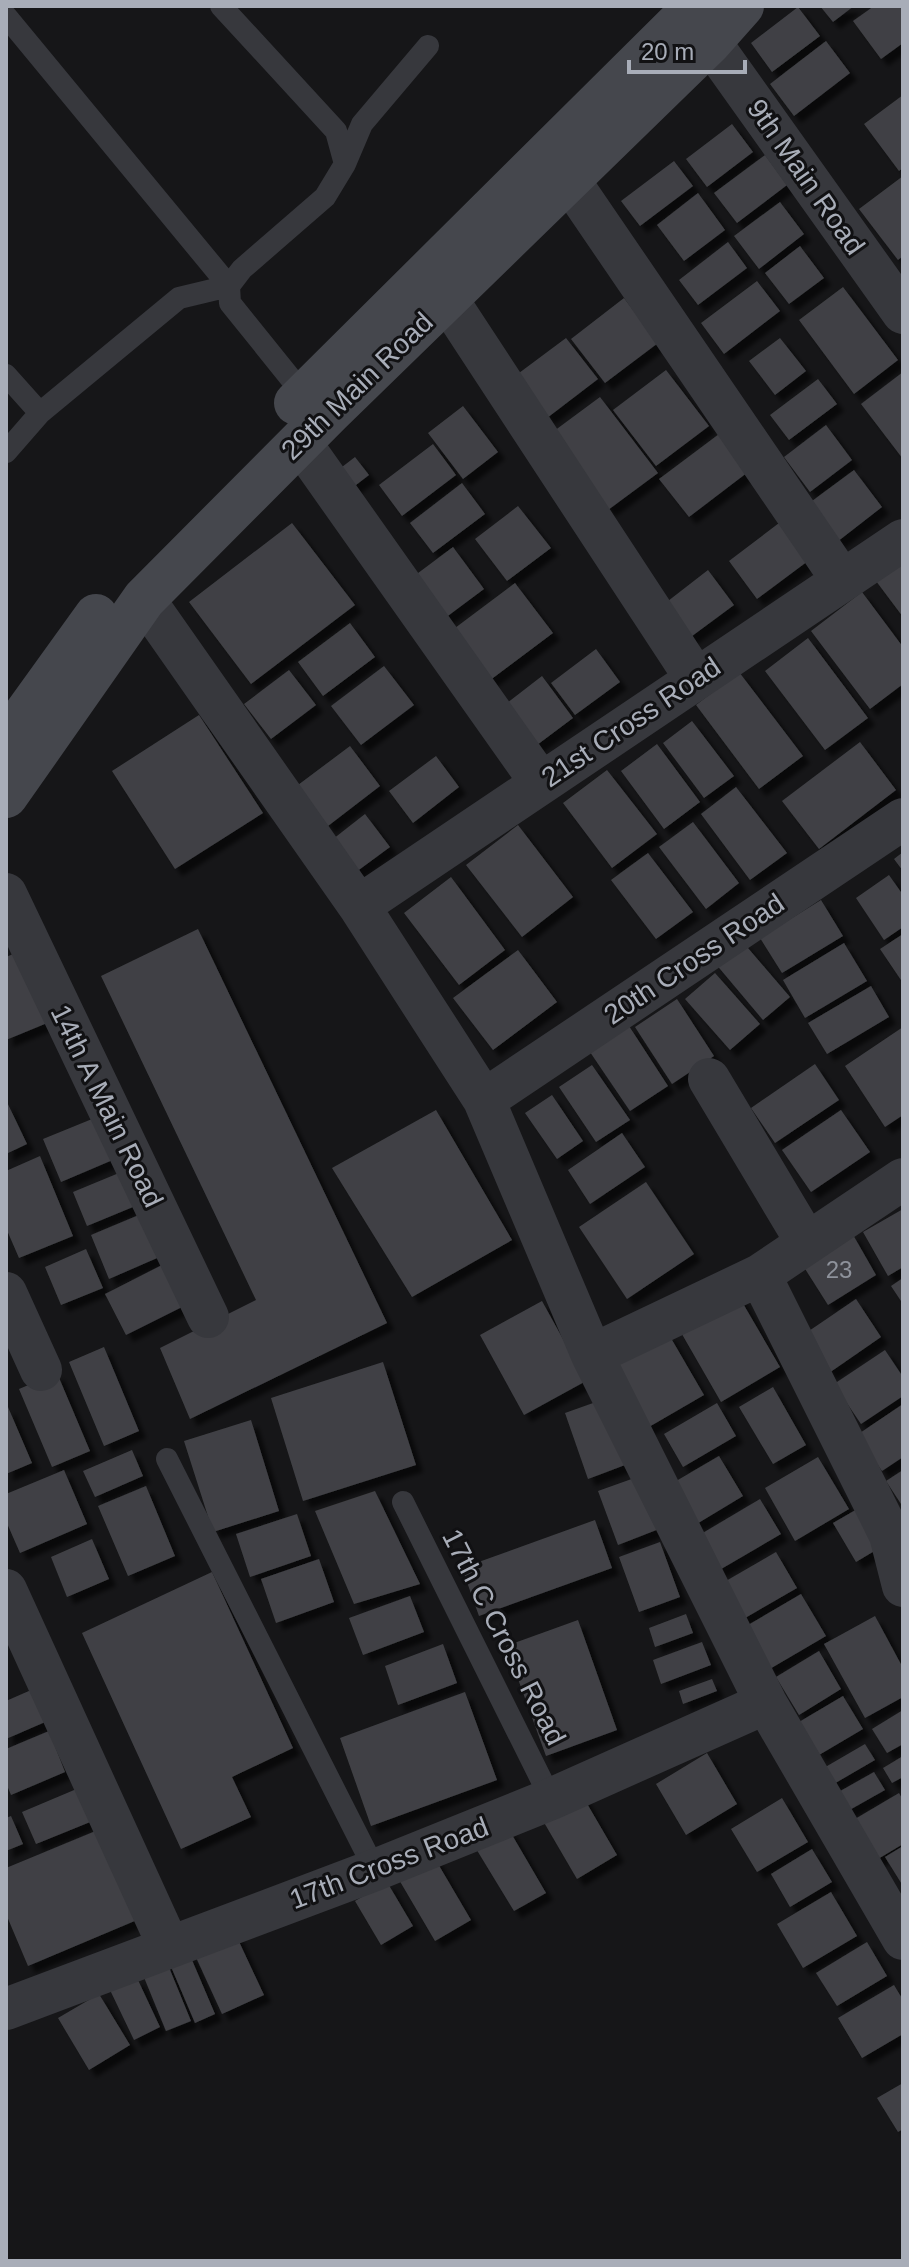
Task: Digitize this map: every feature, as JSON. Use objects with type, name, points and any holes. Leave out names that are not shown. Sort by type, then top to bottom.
[{"type":"main road","name":"29th Main Road","points":[[6,741],[126,573],[304,395],[703,24],[742,6]]},
{"type":"main road","name":"29th Main Road","points":[[6,796],[144,599],[569,180],[703,24]]},
{"type":"street","name":"9th Main Road","points":[[703,24],[903,313]]},
{"type":"street","points":[[569,180],[842,580]]},
{"type":"street","points":[[447,299],[696,679]]},
{"type":"street","points":[[300,442],[541,783]]},
{"type":"street","name":"21st Cross Road","points":[[359,906],[903,540]]},
{"type":"street","points":[[144,599],[359,906],[484,1100],[592,1355],[766,1703],[903,1939]]},
{"type":"street","name":"20th Cross Road","points":[[484,1100],[903,819]]},
{"type":"street","name":"14th A Main Road","points":[[6,894],[208,1317]]},
{"type":"street","points":[[709,1079],[807,1243]]},
{"type":"street","points":[[592,1355],[760,1275],[903,1179]]},
{"type":"street","points":[[760,1275],[890,1535],[903,1586]]},
{"type":"street","points":[[6,1293],[41,1370]]},
{"type":"street","points":[[6,1590],[169,1947]]},
{"type":"street","name":"17th Cross Road","points":[[7,2005],[375,1870],[551,1799],[766,1703]]},
{"type":"lane","points":[[221,6],[336,131],[345,164]]},
{"type":"lane","points":[[6,16],[229,286],[230,303],[304,395]]},
{"type":"lane","points":[[6,452],[40,413],[179,298],[229,286],[242,269],[325,197],[345,164],[362,124],[428,46]]},
{"type":"lane","points":[[6,375],[40,413]]},
{"type":"lane","points":[[167,1459],[375,1870]]},
{"type":"lane","name":"17th C Cross Road","points":[[403,1502],[551,1799]]},
{"type":"building","points":[[820,6],[854,6],[833,22]]},
{"type":"building","points":[[874,6],[900,6],[903,10],[903,43],[881,59],[853,21]]},
{"type":"building","points":[[798,7],[820,36],[772,72],[751,43]]},
{"type":"building","points":[[826,41],[850,73],[794,116],[770,84]]},
{"type":"building","points":[[903,95],[903,168],[899,171],[864,124]]},
{"type":"building","points":[[732,124],[753,152],[707,187],[686,159]]},
{"type":"building","points":[[765,155],[787,185],[737,223],[714,193]]},
{"type":"building","points":[[674,161],[693,186],[640,226],[621,201]]},
{"type":"building","points":[[903,176],[903,256],[898,260],[859,209]]},
{"type":"building","points":[[698,193],[725,230],[684,261],[657,225]]},
{"type":"building","points":[[780,202],[804,234],[759,269],[734,236]]},
{"type":"building","points":[[728,242],[747,268],[698,305],[679,280]]},
{"type":"building","points":[[800,246],[824,278],[789,304],[765,273]]},
{"type":"building","points":[[757,281],[780,311],[724,354],[701,323]]},
{"type":"building","points":[[843,287],[898,360],[854,394],[799,320]]},
{"type":"building","points":[[624,298],[658,343],[605,383],[571,339]]},
{"type":"building","points":[[566,338],[598,379],[547,418],[515,376]]},
{"type":"building","points":[[780,338],[806,371],[775,395],[749,361]]},
{"type":"building","points":[[666,370],[709,426],[656,466],[613,410]]},
{"type":"building","points":[[903,372],[903,459],[861,404]]},
{"type":"building","points":[[818,379],[837,404],[789,440],[770,415]]},
{"type":"building","points":[[600,397],[658,473],[608,510],[550,434]]},
{"type":"building","points":[[463,406],[498,452],[463,479],[428,433]]},
{"type":"building","points":[[826,425],[852,460],[810,492],[784,457]]},
{"type":"building","points":[[719,434],[748,472],[689,517],[659,479]]},
{"type":"building","points":[[433,444],[456,475],[402,516],[379,485]]},
{"type":"building","points":[[355,457],[369,475],[343,495],[329,477]]},
{"type":"building","points":[[854,470],[882,507],[837,542],[808,504]]},
{"type":"building","points":[[462,483],[485,514],[433,553],[410,523]]},
{"type":"building","points":[[518,506],[551,548],[507,581],[475,539]]},
{"type":"building","points":[[783,520],[812,558],[757,599],[729,561]]},
{"type":"building","points":[[292,523],[355,605],[251,684],[189,602]]},
{"type":"building","points":[[453,547],[484,589],[433,627],[402,585]]},
{"type":"building","points":[[903,560],[903,617],[876,581]]},
{"type":"building","points":[[708,570],[734,605],[684,642],[659,608]]},
{"type":"building","points":[[515,583],[553,633],[485,684],[447,634]]},
{"type":"building","points":[[862,592],[903,647],[903,684],[870,709],[811,631]]},
{"type":"building","points":[[350,623],[375,657],[323,696],[298,662]]},
{"type":"building","points":[[808,638],[868,718],[825,750],[765,671]]},
{"type":"building","points":[[596,649],[620,682],[575,715],[551,683]]},
{"type":"building","points":[[384,666],[414,705],[361,745],[331,706]]},
{"type":"building","points":[[289,670],[316,705],[271,739],[244,704]]},
{"type":"building","points":[[739,672],[803,756],[759,789],[696,705]]},
{"type":"building","points":[[542,676],[573,718],[529,751],[498,710]]},
{"type":"building","points":[[199,715],[263,813],[175,869],[112,771]]},
{"type":"building","points":[[692,721],[734,776],[704,798],[663,743]]},
{"type":"building","points":[[860,742],[896,790],[819,849],[782,801]]},
{"type":"building","points":[[657,744],[700,802],[664,829],[621,771]]},
{"type":"building","points":[[350,746],[380,786],[328,826],[298,785]]},
{"type":"building","points":[[436,756],[459,787],[413,823],[389,791]]},
{"type":"building","points":[[607,770],[657,834],[612,868],[563,803]]},
{"type":"building","points":[[736,787],[787,853],[750,880],[701,814]]},
{"type":"building","points":[[365,814],[390,847],[352,875],[328,843]]},
{"type":"building","points":[[693,822],[739,883],[706,909],[659,847]]},
{"type":"building","points":[[518,825],[573,897],[522,937],[466,865]]},
{"type":"building","points":[[903,852],[903,871],[894,859]]},
{"type":"building","points":[[648,853],[693,912],[656,939],[611,880]]},
{"type":"building","points":[[889,875],[903,895],[903,927],[884,940],[856,898]]},
{"type":"building","points":[[451,877],[505,950],[459,985],[404,913]]},
{"type":"building","points":[[821,900],[843,936],[782,973],[760,938]]},
{"type":"building","points":[[198,929],[387,1323],[190,1419],[160,1348],[256,1300],[101,976]]},
{"type":"building","points":[[903,934],[903,983],[880,949]]},
{"type":"building","points":[[742,941],[790,997],[763,1020],[715,963]]},
{"type":"building","points":[[844,943],[867,981],[805,1018],[783,980]]},
{"type":"building","points":[[23,950],[52,1021],[6,1040],[6,957]]},
{"type":"building","points":[[518,950],[557,1002],[493,1050],[453,998]]},
{"type":"building","points":[[715,973],[760,1024],[730,1050],[685,999]]},
{"type":"building","points":[[871,986],[889,1017],[827,1054],[808,1023]]},
{"type":"building","points":[[677,999],[714,1056],[672,1084],[635,1027]]},
{"type":"building","points":[[629,1026],[668,1086],[630,1111],[590,1052]]},
{"type":"building","points":[[903,1027],[903,1115],[885,1127],[845,1066]]},
{"type":"building","points":[[815,1064],[839,1100],[775,1143],[751,1108]]},
{"type":"building","points":[[592,1065],[630,1120],[596,1142],[559,1087]]},
{"type":"building","points":[[552,1095],[583,1141],[557,1159],[525,1113]]},
{"type":"building","points":[[6,1100],[27,1144],[6,1154]]},
{"type":"building","points":[[436,1110],[512,1240],[412,1297],[332,1168]]},
{"type":"building","points":[[841,1110],[870,1152],[811,1192],[782,1150]]},
{"type":"building","points":[[97,1117],[115,1159],[61,1182],[43,1139]]},
{"type":"building","points":[[622,1133],[645,1167],[590,1204],[568,1170]]},
{"type":"building","points":[[40,1156],[73,1236],[19,1258],[6,1228],[6,1171]]},
{"type":"building","points":[[131,1168],[145,1202],[87,1226],[73,1192]]},
{"type":"building","points":[[646,1182],[694,1254],[627,1299],[579,1227]]},
{"type":"building","points":[[903,1209],[903,1267],[888,1276],[863,1232]]},
{"type":"building","points":[[146,1212],[164,1255],[109,1279],[91,1235]]},
{"type":"building","points":[[852,1233],[876,1275],[828,1305],[802,1264]]},
{"type":"building","points":[[86,1249],[103,1288],[61,1305],[45,1267]]},
{"type":"building","points":[[164,1264],[184,1306],[126,1335],[105,1294]]},
{"type":"building","points":[[903,1278],[903,1304],[891,1286]]},
{"type":"building","points":[[738,1295],[780,1367],[721,1402],[679,1329]]},
{"type":"building","points":[[856,1299],[881,1337],[829,1373],[803,1335]]},
{"type":"building","points":[[542,1301],[586,1381],[524,1415],[480,1335]]},
{"type":"building","points":[[668,1333],[704,1395],[642,1431],[606,1369]]},
{"type":"building","points":[[104,1347],[139,1431],[104,1446],[69,1362]]},
{"type":"building","points":[[885,1350],[903,1377],[903,1396],[861,1424],[834,1384]]},
{"type":"building","points":[[383,1362],[416,1465],[303,1501],[271,1398]]},
{"type":"building","points":[[57,1373],[90,1451],[52,1467],[19,1389]]},
{"type":"building","points":[[773,1387],[806,1445],[773,1464],[739,1407]]},
{"type":"building","points":[[610,1397],[633,1462],[588,1479],[565,1413]]},
{"type":"building","points":[[717,1403],[736,1436],[683,1467],[664,1434]]},
{"type":"building","points":[[903,1404],[903,1457],[882,1471],[857,1435]]},
{"type":"building","points":[[6,1408],[32,1463],[6,1474]]},
{"type":"building","points":[[251,1420],[279,1511],[213,1532],[184,1441]]},
{"type":"building","points":[[132,1450],[143,1476],[95,1497],[83,1471]]},
{"type":"building","points":[[719,1456],[743,1496],[695,1525],[671,1484]]},
{"type":"building","points":[[818,1457],[849,1509],[795,1541],[765,1488]]},
{"type":"building","points":[[64,1470],[87,1524],[20,1553],[6,1521],[6,1494]]},
{"type":"building","points":[[903,1470],[903,1507],[886,1481]]},
{"type":"building","points":[[640,1476],[659,1529],[618,1545],[598,1491]]},
{"type":"building","points":[[146,1486],[175,1556],[128,1576],[98,1506]]},
{"type":"building","points":[[375,1491],[420,1584],[354,1604],[315,1511]]},
{"type":"building","points":[[760,1499],[781,1534],[716,1572],[696,1537]]},
{"type":"building","points":[[859,1508],[881,1547],[856,1562],[833,1523]]},
{"type":"building","points":[[297,1514],[311,1556],[250,1577],[236,1534]]},
{"type":"building","points":[[595,1520],[612,1568],[479,1616],[462,1568]]},
{"type":"building","points":[[92,1539],[109,1579],[67,1597],[51,1557]]},
{"type":"building","points":[[660,1542],[680,1597],[639,1612],[619,1557]]},
{"type":"building","points":[[776,1552],[797,1588],[740,1621],[719,1585]]},
{"type":"building","points":[[319,1559],[334,1602],[276,1623],[261,1579]]},
{"type":"building","points":[[212,1572],[293,1748],[232,1777],[251,1817],[181,1849],[82,1633]]},
{"type":"building","points":[[801,1594],[826,1636],[768,1670],[743,1628]]},
{"type":"building","points":[[410,1596],[424,1632],[363,1655],[349,1618]]},
{"type":"building","points":[[686,1614],[693,1633],[655,1647],[649,1628]]},
{"type":"building","points":[[875,1616],[903,1668],[903,1697],[865,1718],[824,1644]]},
{"type":"building","points":[[578,1620],[617,1730],[546,1756],[506,1646]]},
{"type":"building","points":[[702,1642],[711,1665],[661,1684],[653,1660]]},
{"type":"building","points":[[443,1644],[457,1683],[398,1705],[385,1666]]},
{"type":"building","points":[[819,1651],[841,1689],[799,1715],[776,1677]]},
{"type":"building","points":[[712,1679],[717,1691],[683,1704],[679,1691]]},
{"type":"building","points":[[38,1687],[52,1719],[6,1739],[6,1701]]},
{"type":"building","points":[[465,1692],[497,1780],[371,1826],[340,1738]]},
{"type":"building","points":[[843,1696],[863,1729],[819,1755],[799,1722]]},
{"type":"building","points":[[903,1710],[903,1744],[887,1753],[872,1729]]},
{"type":"building","points":[[49,1731],[65,1772],[11,1795],[6,1783],[6,1749]]},
{"type":"building","points":[[865,1744],[875,1760],[832,1785],[822,1769]]},
{"type":"building","points":[[707,1753],[737,1804],[686,1835],[656,1784]]},
{"type":"building","points":[[903,1756],[903,1777],[892,1783],[883,1768]]},
{"type":"building","points":[[874,1772],[885,1790],[846,1812],[835,1794]]},
{"type":"building","points":[[86,1785],[100,1818],[36,1844],[22,1812]]},
{"type":"building","points":[[899,1793],[903,1800],[903,1844],[873,1862],[850,1822]]},
{"type":"building","points":[[582,1795],[617,1855],[577,1879],[542,1819]]},
{"type":"building","points":[[782,1798],[808,1842],[757,1872],[731,1829]]},
{"type":"building","points":[[11,1816],[23,1844],[6,1851],[6,1818]]},
{"type":"building","points":[[508,1828],[546,1893],[514,1911],[475,1847]]},
{"type":"building","points":[[98,1830],[137,1920],[28,1966],[6,1914],[6,1868]]},
{"type":"building","points":[[903,1846],[903,1886],[885,1857]]},
{"type":"building","points":[[812,1849],[832,1882],[790,1907],[771,1874]]},
{"type":"building","points":[[434,1857],[471,1920],[435,1941],[398,1878]]},
{"type":"building","points":[[387,1882],[413,1926],[381,1945],[355,1901]]},
{"type":"building","points":[[831,1892],[857,1936],[803,1968],[777,1924]]},
{"type":"building","points":[[235,1933],[264,1995],[222,2014],[194,1953]]},
{"type":"building","points":[[867,1942],[887,1976],[837,2006],[816,1973]]},
{"type":"building","points":[[189,1953],[215,2014],[195,2023],[169,1962]]},
{"type":"building","points":[[166,1960],[191,2021],[166,2031],[141,1970]]},
{"type":"building","points":[[137,1978],[160,2027],[134,2040],[110,1990]]},
{"type":"building","points":[[894,1985],[903,2000],[903,2034],[862,2058],[838,2018]]},
{"type":"building","points":[[99,1994],[130,2045],[89,2070],[58,2018]]},
{"type":"building","points":[[903,2083],[903,2129],[898,2132],[877,2098]]}]
